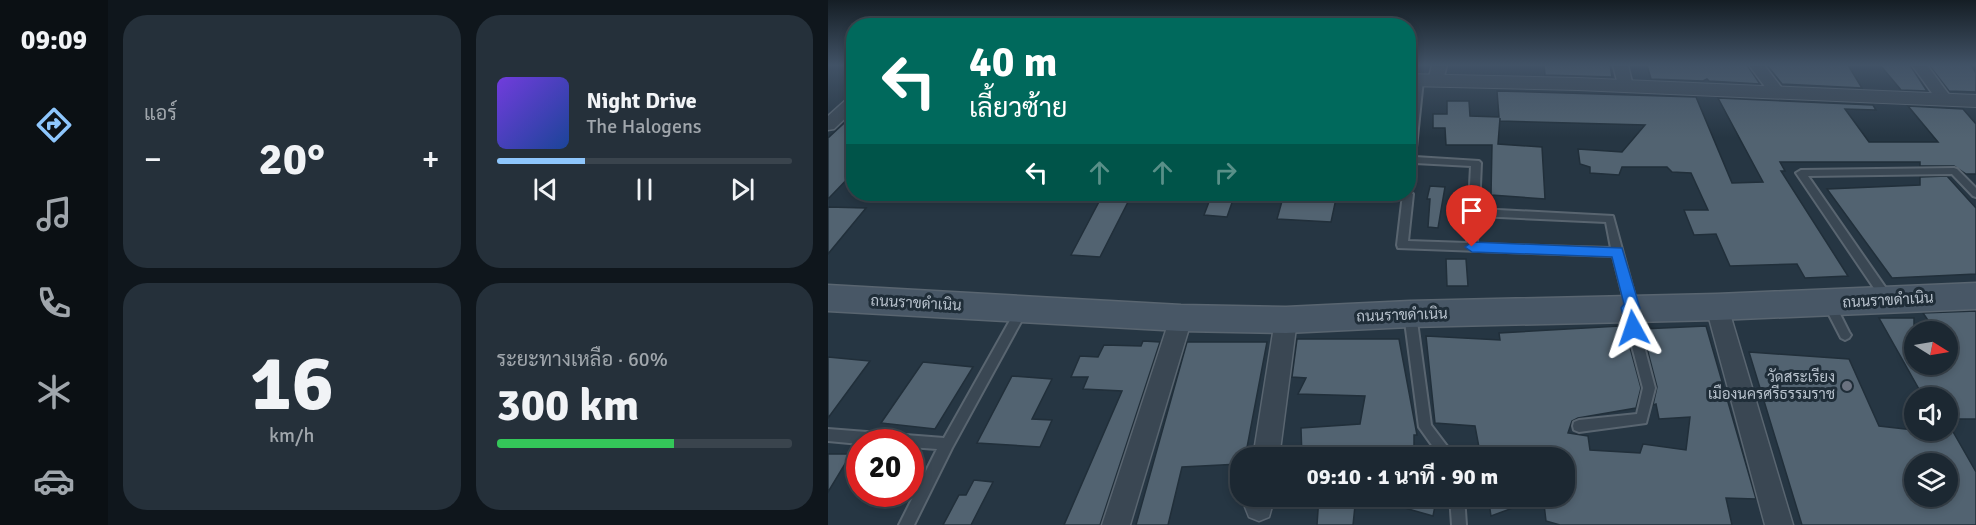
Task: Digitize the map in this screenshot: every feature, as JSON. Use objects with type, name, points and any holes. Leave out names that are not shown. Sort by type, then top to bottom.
[{"type":"main road","name":"ถนนราขดำเนิน","points":[[828,298],[1181,318],[1286,320],[1410,314],[1717,307],[1975,297]]},
{"type":"street","points":[[1714,90],[1975,102]]},
{"type":"street","points":[[1937,90],[1945,100]]},
{"type":"street","points":[[828,125],[846,108]]},
{"type":"street","points":[[1717,307],[1779,525]]},
{"type":"street","points":[[1116,525],[1181,318]]},
{"type":"street","points":[[1268,447],[1286,320]]},
{"type":"lane","points":[[1416,130],[1423,90]]},
{"type":"lane","points":[[1416,160],[1476,163],[1472,247]]},
{"type":"lane","points":[[1888,301],[1800,173],[1954,171],[1976,194]]},
{"type":"lane","points":[[1406,201],[1402,245],[1617,252]]},
{"type":"lane","points":[[1473,212],[1611,219],[1649,388],[1642,419],[1579,426]]},
{"type":"lane","points":[[1829,303],[1845,335]]},
{"type":"lane","points":[[906,525],[947,444],[1022,309]]},
{"type":"lane","points":[[1410,314],[1425,427],[1441,447]]},
{"type":"lane","points":[[828,435],[947,444]]},
{"type":"lane","points":[[1458,507],[1459,525]]},
{"type":"building","points":[[1901,90],[1926,90],[1927,91]]},
{"type":"building","points":[[1948,90],[1976,90],[1976,92]]},
{"type":"building","points":[[1497,91],[1696,97],[1732,183],[1763,182],[1718,98],[1873,105],[1876,110],[1845,109],[1869,142],[1938,142],[1908,106],[1963,109],[1976,124],[1976,174],[1966,174],[1954,166],[1920,166],[1920,162],[1780,162],[1785,171],[1781,171],[1848,276],[1805,278],[1797,264],[1730,266],[1716,234],[1694,235],[1684,210],[1708,210],[1691,173],[1672,172],[1667,167],[1622,167],[1619,175],[1590,173],[1590,167],[1580,164],[1578,149],[1622,152],[1645,125],[1500,121],[1500,118],[1498,144],[1542,147],[1545,199],[1491,195],[1492,145],[1446,145],[1445,128],[1433,128],[1433,114],[1447,114],[1447,101],[1469,101],[1470,116],[1499,117]]},
{"type":"building","points":[[846,121],[846,180],[828,199],[828,138]]},
{"type":"building","points":[[1947,176],[1976,208],[1976,274],[1892,278],[1827,189],[1920,185],[1920,177]]},
{"type":"building","points":[[1430,186],[1445,187],[1438,228],[1428,227],[1430,199],[1427,199]]},
{"type":"building","points":[[1099,201],[1128,201],[1100,257],[1071,255]]},
{"type":"building","points":[[1209,201],[1233,201],[1227,217],[1204,215]]},
{"type":"building","points":[[1282,201],[1336,201],[1331,222],[1277,219]]},
{"type":"building","points":[[828,207],[866,208],[828,254]]},
{"type":"building","points":[[1446,259],[1466,259],[1468,286],[1447,286]]},
{"type":"building","points":[[1976,311],[1976,419],[1958,419],[1958,387],[1918,387],[1911,375],[1958,375],[1958,321],[1928,321],[1923,313]]},
{"type":"building","points":[[1879,318],[1914,318],[1914,321],[1904,321],[1904,362]]},
{"type":"building","points":[[1620,326],[1621,330],[1625,329],[1641,388],[1636,408],[1578,418],[1572,421],[1568,433],[1588,436],[1590,450],[1640,453],[1643,444],[1686,450],[1690,417],[1659,419],[1656,404],[1653,405],[1657,387],[1642,329],[1706,326],[1756,499],[1726,498],[1732,525],[1560,525],[1546,521],[1544,507],[1575,507],[1575,447],[1479,447],[1475,426],[1435,423],[1426,336],[1500,340],[1499,333]]},
{"type":"building","points":[[1297,339],[1399,339],[1417,435],[1414,435],[1414,447],[1302,447],[1301,428],[1360,424],[1365,396],[1298,394],[1306,378],[1292,377]]},
{"type":"building","points":[[1143,341],[1160,342],[1100,525],[1064,525],[1122,391],[1083,389],[1088,377],[1071,377],[1080,356],[1098,357],[1104,345],[1141,346]]},
{"type":"building","points":[[1187,342],[1267,342],[1247,447],[1230,447],[1230,465],[1182,467],[1168,525],[1136,525]]},
{"type":"building","points":[[1749,352],[1849,359],[1879,426],[1904,429],[1904,441],[1958,440],[1976,472],[1976,525],[1802,525]]},
{"type":"building","points":[[828,357],[870,361],[828,418]]},
{"type":"building","points":[[923,362],[973,367],[935,429],[881,423]]},
{"type":"building","points":[[1012,376],[1052,379],[1032,419],[1052,420],[1040,447],[977,443]]},
{"type":"building","points":[[828,454],[846,454],[846,462],[828,492]]},
{"type":"building","points":[[974,480],[993,482],[971,525],[943,525],[959,495],[966,495]]},
{"type":"building","points":[[1318,507],[1355,507],[1353,525],[1317,525]]},
{"type":"building","points":[[1401,507],[1435,507],[1433,516]]},
{"type":"building","points":[[1490,507],[1516,507],[1491,516]]},
{"type":"place","name":"วัดสระเรียง เมืองนครศรีธรรมราช","points":[[1847,386]]},
{"type":"route","points":[[1472,247],[1617,252],[1632,308],[1628,308],[1633,328]]}]
